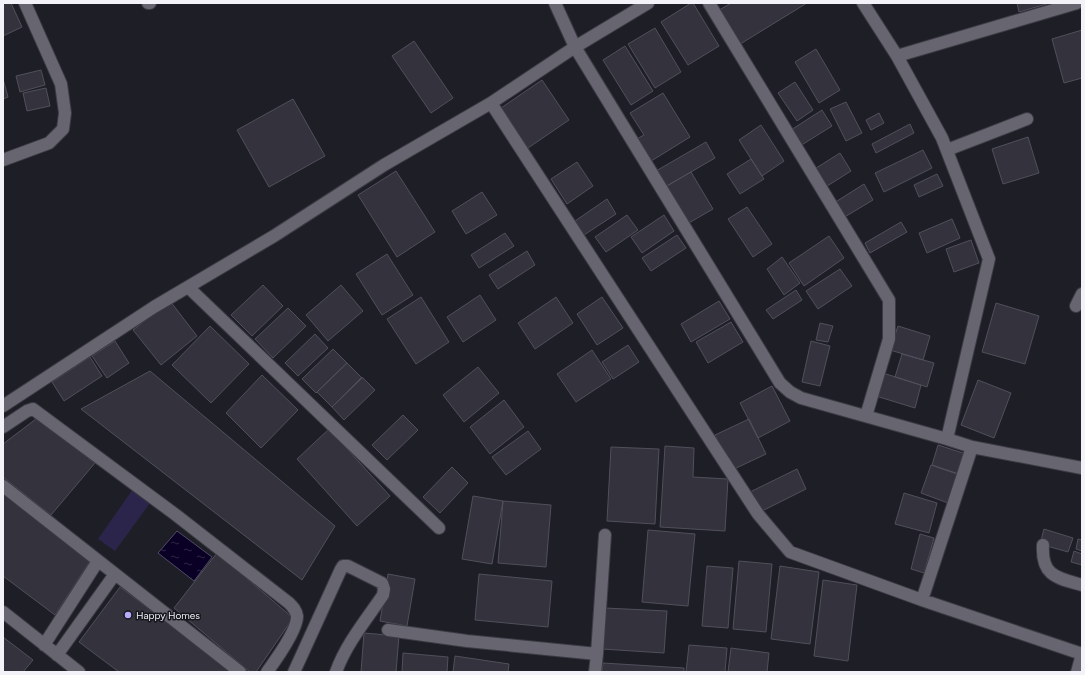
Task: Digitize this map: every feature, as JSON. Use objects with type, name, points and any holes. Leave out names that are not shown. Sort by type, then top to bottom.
[{"type":"street","points":[[3,160],[49,143],[62,129],[65,113],[61,84],[25,3]]},
{"type":"street","points":[[555,3],[575,47],[780,383],[790,392],[801,398],[972,447],[1082,468]]},
{"type":"street","points":[[3,406],[154,307],[274,236],[384,165],[491,103],[575,47],[648,3]]},
{"type":"street","points":[[709,3],[889,300],[889,339],[866,416]]},
{"type":"street","points":[[863,3],[897,56],[942,138],[989,259],[947,439]]},
{"type":"street","points":[[897,56],[1078,3]]},
{"type":"street","points":[[491,103],[758,514],[790,552],[922,600],[1082,654],[1077,672]]},
{"type":"street","points":[[947,150],[1027,119]]},
{"type":"street","points":[[188,287],[439,528]]},
{"type":"street","points":[[1076,306],[1082,294]]},
{"type":"street","points":[[3,427],[27,411],[33,409],[176,515],[289,603],[297,614],[297,621],[289,637],[267,672]]},
{"type":"street","points":[[922,600],[972,447]]},
{"type":"street","points":[[3,486],[240,672]]},
{"type":"street","points":[[595,672],[605,535]]},
{"type":"street","points":[[1043,545],[1042,555],[1048,571],[1059,579],[1082,585]]},
{"type":"street","points":[[44,645],[98,561]]},
{"type":"street","points":[[294,672],[341,569],[343,566],[348,566],[382,583],[384,589],[383,595],[347,648],[336,672]]},
{"type":"street","points":[[57,655],[115,574]]},
{"type":"street","points":[[3,612],[57,655],[73,670]]},
{"type":"street","points":[[388,630],[597,654]]},
{"type":"shaded area","points":[[133,489],[150,503],[115,551],[98,539]]},
{"type":"water","points":[[177,531],[212,557],[194,581],[158,553]]},
{"type":"building","points":[[11,3],[22,27],[3,36],[3,4]]},
{"type":"building","points":[[693,3],[719,46],[688,65],[661,22]]},
{"type":"building","points":[[731,3],[807,3],[737,46],[716,12]]},
{"type":"building","points":[[1017,3],[1050,3],[1019,12]]},
{"type":"building","points":[[655,28],[681,72],[655,88],[628,44]]},
{"type":"building","points":[[1082,30],[1082,78],[1064,83],[1052,39]]},
{"type":"building","points":[[414,41],[453,98],[431,113],[392,56]]},
{"type":"building","points":[[625,46],[653,91],[631,105],[603,60]]},
{"type":"building","points":[[816,49],[840,90],[819,103],[795,62]]},
{"type":"building","points":[[41,70],[45,85],[20,92],[16,76]]},
{"type":"building","points":[[3,79],[8,97],[3,99]]},
{"type":"building","points":[[542,80],[569,120],[528,148],[501,108]]},
{"type":"building","points":[[795,82],[813,110],[797,121],[778,93]]},
{"type":"building","points":[[46,88],[50,106],[27,111],[23,93]]},
{"type":"building","points":[[663,93],[690,137],[648,163],[635,140],[644,135],[630,113]]},
{"type":"building","points":[[293,99],[325,156],[269,187],[237,130]]},
{"type":"building","points":[[846,102],[862,133],[846,141],[830,109]]},
{"type":"building","points":[[822,110],[832,126],[800,146],[791,130]]},
{"type":"building","points":[[879,113],[884,123],[871,130],[866,120]]},
{"type":"building","points":[[910,124],[914,133],[876,153],[872,144]]},
{"type":"building","points":[[761,125],[784,161],[762,176],[739,140]]},
{"type":"building","points":[[1028,137],[1039,173],[1003,184],[992,149]]},
{"type":"building","points":[[706,142],[715,158],[665,187],[656,171]]},
{"type":"building","points":[[923,150],[932,168],[884,192],[875,173]]},
{"type":"building","points":[[840,153],[851,171],[824,188],[813,170]]},
{"type":"building","points":[[751,159],[764,179],[740,194],[727,174]]},
{"type":"building","points":[[577,162],[593,186],[567,204],[551,179]]},
{"type":"building","points":[[396,171],[435,232],[397,257],[358,195]]},
{"type":"building","points":[[691,172],[713,209],[687,224],[665,187]]},
{"type":"building","points":[[937,174],[943,186],[919,197],[914,185]]},
{"type":"building","points":[[864,184],[873,200],[843,218],[834,203]]},
{"type":"building","points":[[482,192],[497,215],[466,234],[452,211]]},
{"type":"building","points":[[607,199],[616,214],[584,235],[575,221]]},
{"type":"building","points":[[747,207],[772,244],[753,257],[728,219]]},
{"type":"building","points":[[627,215],[638,230],[606,252],[595,237]]},
{"type":"building","points":[[664,215],[674,231],[642,253],[631,237]]},
{"type":"building","points":[[952,219],[960,238],[927,253],[919,233]]},
{"type":"building","points":[[901,222],[907,232],[870,253],[865,243]]},
{"type":"building","points":[[505,233],[514,246],[479,268],[471,255]]},
{"type":"building","points":[[677,235],[686,248],[651,271],[642,258]]},
{"type":"building","points":[[829,236],[844,258],[804,286],[789,263]]},
{"type":"building","points":[[971,240],[979,263],[954,272],[946,249]]},
{"type":"building","points":[[527,251],[535,265],[498,289],[489,275]]},
{"type":"building","points":[[387,254],[413,295],[382,315],[356,274]]},
{"type":"building","points":[[782,257],[800,283],[784,295],[767,269]]},
{"type":"building","points":[[840,269],[852,286],[818,309],[806,291]]},
{"type":"building","points":[[263,285],[283,306],[252,336],[231,315]]},
{"type":"building","points":[[341,285],[363,311],[328,341],[306,315]]},
{"type":"building","points":[[796,290],[802,300],[773,319],[766,310]]},
{"type":"building","points":[[480,295],[496,320],[463,342],[447,317]]},
{"type":"building","points":[[421,297],[449,342],[416,364],[387,319]]},
{"type":"building","points":[[556,297],[573,323],[535,349],[518,323]]},
{"type":"building","points":[[602,297],[623,328],[597,345],[577,314]]},
{"type":"building","points":[[170,301],[197,336],[161,365],[133,330]]},
{"type":"building","points":[[719,301],[730,319],[691,342],[681,324]]},
{"type":"building","points":[[996,303],[1039,316],[1025,364],[982,352]]},
{"type":"building","points":[[288,308],[306,326],[273,358],[255,339]]},
{"type":"building","points":[[731,322],[743,342],[708,363],[696,342]]},
{"type":"building","points":[[820,323],[833,326],[828,342],[816,340]]},
{"type":"building","points":[[210,326],[249,364],[211,403],[172,365]]},
{"type":"building","points":[[898,326],[930,336],[923,360],[890,350]]},
{"type":"building","points":[[315,334],[328,348],[298,376],[285,363]]},
{"type":"building","points":[[115,341],[129,363],[107,378],[92,356]]},
{"type":"building","points":[[811,341],[830,346],[820,386],[802,382]]},
{"type":"building","points":[[628,345],[639,362],[613,379],[602,362]]},
{"type":"building","points":[[333,349],[347,363],[316,393],[302,379]]},
{"type":"building","points":[[592,350],[611,379],[576,402],[557,374]]},
{"type":"building","points":[[902,354],[934,363],[927,387],[895,377]]},
{"type":"building","points":[[90,357],[102,376],[64,401],[52,382]]},
{"type":"building","points":[[347,363],[362,378],[332,407],[317,392]]},
{"type":"building","points":[[478,367],[499,393],[464,422],[443,395]]},
{"type":"building","points":[[150,371],[335,526],[302,580],[81,409]]},
{"type":"building","points":[[883,373],[921,385],[915,408],[876,396]]},
{"type":"building","points":[[262,375],[298,410],[261,448],[226,413]]},
{"type":"building","points":[[362,377],[375,390],[344,420],[332,407]]},
{"type":"building","points":[[978,380],[1011,393],[994,438],[961,425]]},
{"type":"building","points":[[772,386],[790,421],[758,438],[740,403]]},
{"type":"building","points":[[504,400],[524,427],[490,454],[470,427]]},
{"type":"building","points":[[403,415],[418,430],[387,460],[372,445]]},
{"type":"building","points":[[36,419],[95,463],[51,515],[3,477],[3,444]]},
{"type":"building","points":[[749,419],[766,454],[732,470],[715,435]]},
{"type":"building","points":[[329,429],[390,496],[357,526],[297,459]]},
{"type":"building","points":[[528,431],[541,449],[506,475],[492,457]]},
{"type":"building","points":[[938,445],[966,454],[959,474],[932,465]]},
{"type":"building","points":[[665,446],[694,448],[693,477],[728,479],[725,531],[660,527]]},
{"type":"building","points":[[611,447],[659,449],[655,524],[607,521]]},
{"type":"building","points":[[931,465],[957,474],[948,503],[921,493]]},
{"type":"building","points":[[452,467],[468,483],[440,513],[423,497]]},
{"type":"building","points":[[797,469],[806,489],[760,512],[750,492]]},
{"type":"building","points":[[3,493],[90,561],[55,615],[3,576]]},
{"type":"building","points":[[904,493],[937,503],[929,533],[895,524]]},
{"type":"building","points":[[473,496],[503,501],[492,564],[462,559]]},
{"type":"building","points":[[503,501],[551,505],[546,567],[498,563]]},
{"type":"building","points":[[1044,529],[1073,538],[1068,552],[1040,544]]},
{"type":"building","points":[[648,530],[695,534],[688,606],[642,602]]},
{"type":"building","points":[[920,534],[934,538],[924,573],[911,569]]},
{"type":"building","points":[[1078,539],[1082,540],[1082,551],[1076,549]]},
{"type":"building","points":[[1074,551],[1082,554],[1082,565],[1071,562]]},
{"type":"building","points":[[217,553],[293,618],[256,672],[250,672],[174,608]]},
{"type":"building","points":[[739,561],[772,564],[766,632],[733,629]]},
{"type":"building","points":[[707,566],[733,568],[728,628],[702,626]]},
{"type":"building","points":[[780,566],[819,572],[810,644],[771,639]]},
{"type":"building","points":[[388,574],[415,579],[407,626],[380,621]]},
{"type":"building","points":[[479,574],[552,581],[548,627],[475,620]]},
{"type":"building","points":[[823,580],[857,585],[848,661],[814,656]]},
{"type":"building","name":"Happy Homes","points":[[120,587],[233,672],[119,672],[79,642]]},
{"type":"building","points":[[605,608],[667,611],[664,653],[602,649]]},
{"type":"building","points":[[364,633],[399,636],[396,672],[361,672]]},
{"type":"building","points":[[3,637],[33,660],[23,672],[3,672]]},
{"type":"building","points":[[689,645],[727,648],[725,672],[686,672]]},
{"type":"building","points":[[731,648],[769,653],[767,672],[728,672]]},
{"type":"building","points":[[403,653],[448,657],[447,672],[402,672]]},
{"type":"building","points":[[455,656],[509,664],[508,672],[453,672]]},
{"type":"building","points":[[603,663],[684,668],[684,672],[602,672]]},
{"type":"place","name":"Happy Homes","points":[[128,615]]}]
